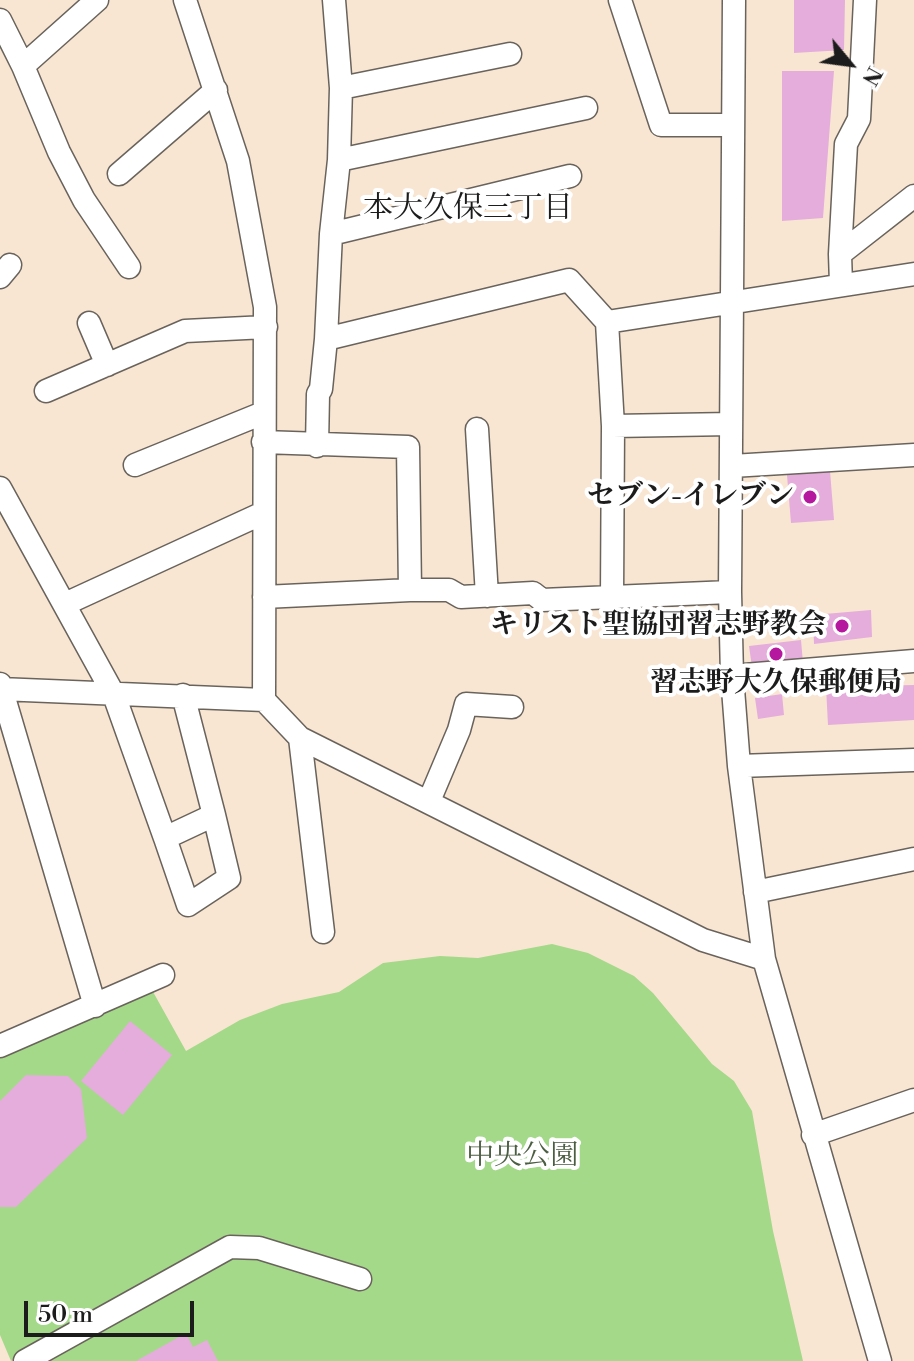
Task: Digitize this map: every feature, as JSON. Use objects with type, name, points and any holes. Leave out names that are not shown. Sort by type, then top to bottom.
[{"type":"street","points":[[23,66],[97,0]]},
{"type":"street","points":[[185,0],[238,161],[265,307],[264,700]]},
{"type":"street","points":[[317,446],[318,394],[326,339],[331,234],[339,160],[341,88],[334,0]]},
{"type":"street","points":[[620,0],[661,125],[733,125]]},
{"type":"street","points":[[734,0],[730,592],[739,766],[764,959],[880,1361]]},
{"type":"street","points":[[841,284],[846,144],[859,119],[865,0]]},
{"type":"street","points":[[0,20],[84,200],[129,267]]},
{"type":"street","points":[[341,88],[510,54]]},
{"type":"street","points":[[119,174],[216,90]]},
{"type":"street","points":[[339,160],[586,108]]},
{"type":"street","points":[[331,234],[570,176]]},
{"type":"street","points":[[840,254],[914,196]]},
{"type":"street","points":[[607,322],[914,274]]},
{"type":"street","points":[[326,339],[569,280],[607,322],[613,426],[612,597]]},
{"type":"street","points":[[89,323],[107,365]]},
{"type":"street","points":[[46,391],[185,331],[266,327]]},
{"type":"street","points":[[135,465],[263,413]]},
{"type":"street","points":[[613,426],[731,424]]},
{"type":"street","points":[[477,429],[487,596]]},
{"type":"street","points":[[263,442],[408,447],[410,590]]},
{"type":"street","points":[[732,466],[914,455]]},
{"type":"street","points":[[0,488],[114,695],[188,905],[229,878],[183,695]]},
{"type":"street","points":[[65,604],[263,513]]},
{"type":"street","points":[[264,597],[449,590],[461,597],[533,593],[542,600],[730,592]]},
{"type":"street","points":[[732,676],[914,661]]},
{"type":"street","points":[[95,1006],[1,687],[114,695],[264,700],[300,738],[703,940],[764,959]]},
{"type":"street","points":[[429,801],[459,730],[466,704],[512,707]]},
{"type":"street","points":[[300,738],[323,932]]},
{"type":"street","points":[[739,766],[914,760]]},
{"type":"street","points":[[165,838],[214,815]]},
{"type":"street","points":[[755,892],[914,859]]},
{"type":"street","points":[[0,1046],[163,975]]},
{"type":"street","points":[[813,1135],[914,1100]]},
{"type":"street","points":[[25,1361],[230,1247],[259,1248],[360,1279]]},
{"type":"green space","name":"中央公園","points":[[552,944],[588,953],[634,976],[653,993],[712,1064],[734,1081],[752,1111],[773,1231],[803,1361],[48,1361],[49,1356],[40,1341],[11,1361],[0,1335],[0,1056],[152,990],[186,1051],[240,1020],[282,1004],[339,992],[383,963],[440,956],[478,958]]},
{"type":"building","points":[[794,0],[845,0],[844,50],[794,53]]},
{"type":"building","points":[[782,71],[834,71],[823,218],[782,221]]},
{"type":"building","name":"セブン-イレブン","points":[[830,471],[834,520],[791,523],[787,475]]},
{"type":"building","name":"キリスト聖協団習志野教会","points":[[871,610],[872,637],[814,644],[813,615]]},
{"type":"building","name":"習志野大久保郵便局","points":[[801,640],[803,663],[752,667],[749,646]]},
{"type":"building","points":[[914,685],[914,720],[828,725],[826,687]]},
{"type":"building","points":[[782,694],[784,715],[758,719],[755,698]]},
{"type":"building","points":[[130,1021],[172,1055],[123,1115],[81,1081]]},
{"type":"building","points":[[26,1075],[68,1076],[81,1089],[87,1138],[16,1207],[0,1207],[0,1101]]},
{"type":"building","points":[[186,1333],[193,1347],[207,1340],[218,1361],[136,1361]]},
{"type":"place","name":"セブン-イレブン","points":[[810,497]]},
{"type":"place","name":"キリスト聖協団習志野教会","points":[[842,626]]},
{"type":"place","name":"習志野大久保郵便局","points":[[776,654]]},
{"type":"district","name":"本大久保三丁目","points":[[468,210]]}]
